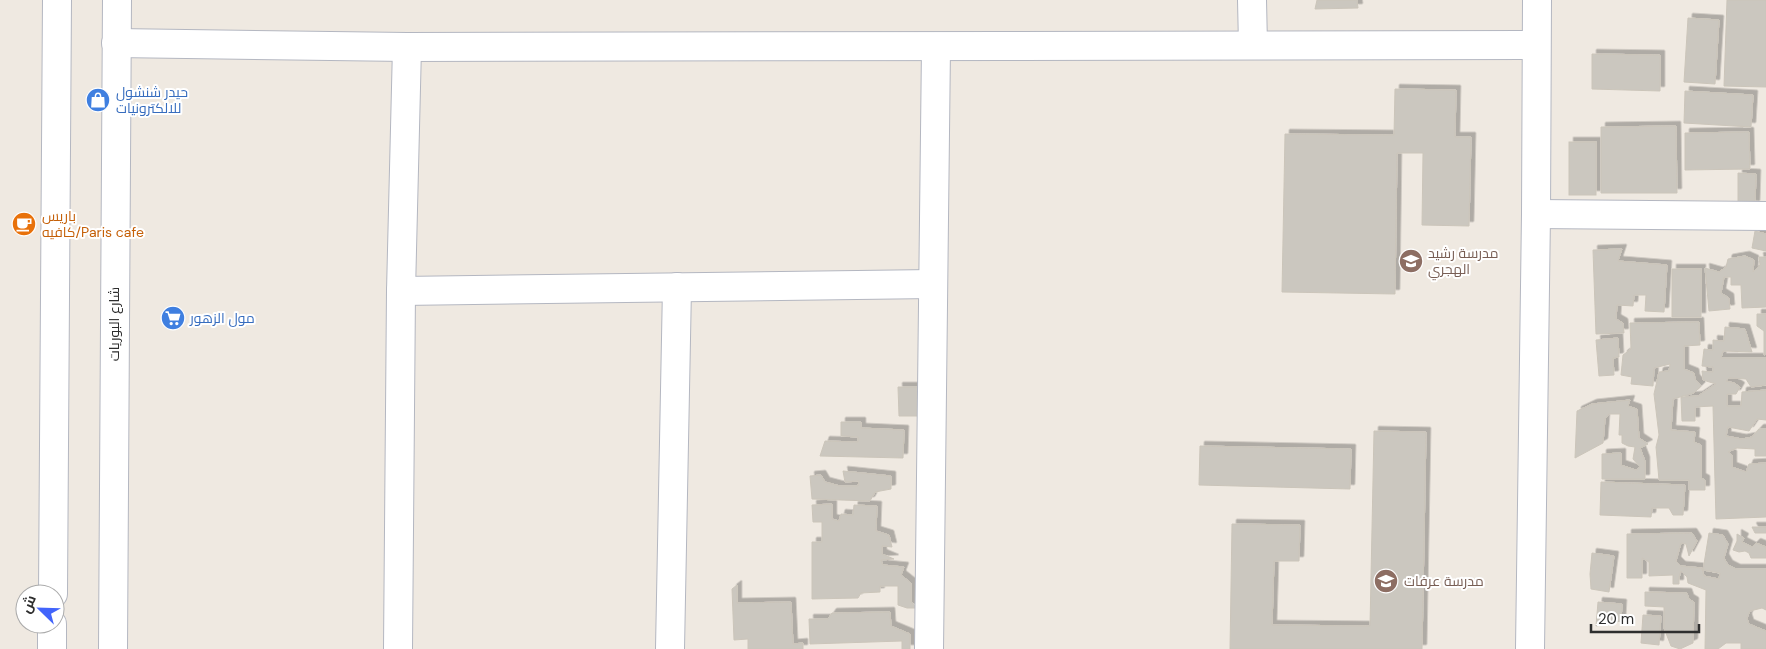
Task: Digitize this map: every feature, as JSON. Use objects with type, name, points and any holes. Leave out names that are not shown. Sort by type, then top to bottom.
[{"type":"street","points":[[53,584],[57,0]]},
{"type":"street","name":"شارع البوريات","points":[[113,649],[117,0]]},
{"type":"street","points":[[1252,0],[1253,45]]},
{"type":"street","points":[[1530,649],[1537,0]]},
{"type":"street","points":[[116,43],[407,47],[1536,45]]},
{"type":"street","points":[[398,649],[401,290],[407,47]]},
{"type":"street","points":[[929,649],[936,47]]},
{"type":"street","points":[[1536,214],[1766,216]]},
{"type":"street","points":[[401,290],[933,284]]},
{"type":"street","points":[[670,649],[677,287]]},
{"type":"street","points":[[52,634],[52,649]]},
{"type":"building","points":[[1317,0],[1357,0],[1358,8],[1315,9]]},
{"type":"building","points":[[1727,0],[1766,0],[1766,87],[1724,86]]},
{"type":"building","points":[[1688,18],[1719,20],[1715,84],[1684,82]]},
{"type":"building","points":[[1592,54],[1660,55],[1660,91],[1592,89]]},
{"type":"building","points":[[1395,89],[1456,90],[1455,137],[1471,137],[1469,226],[1422,225],[1423,153],[1397,153],[1395,294],[1282,292],[1285,134],[1394,135]]},
{"type":"building","points":[[1685,91],[1753,95],[1751,127],[1684,123]]},
{"type":"building","points":[[1676,126],[1677,193],[1601,193],[1601,127]]},
{"type":"building","points":[[1749,132],[1750,169],[1685,170],[1685,133]]},
{"type":"building","points":[[1569,142],[1596,142],[1596,195],[1569,195]]},
{"type":"building","points":[[1738,173],[1756,174],[1755,205],[1738,204]]},
{"type":"building","points":[[1755,231],[1766,234],[1766,251],[1752,248]]},
{"type":"building","points":[[1622,249],[1618,261],[1667,265],[1664,312],[1645,311],[1646,295],[1634,295],[1633,306],[1617,305],[1616,319],[1623,323],[1624,333],[1596,334],[1593,250]]},
{"type":"building","points":[[1745,256],[1754,260],[1753,272],[1760,265],[1759,257],[1766,257],[1766,307],[1742,308],[1741,285],[1731,285],[1731,277],[1724,277],[1721,293],[1729,298],[1730,309],[1709,311],[1705,268],[1719,272],[1726,267],[1728,259]]},
{"type":"building","points":[[1672,269],[1701,269],[1701,317],[1672,317]]},
{"type":"building","points":[[1757,314],[1766,314],[1766,354],[1764,355],[1764,331],[1757,326]]},
{"type":"building","points":[[1699,322],[1700,345],[1684,346],[1684,369],[1694,373],[1695,379],[1701,386],[1694,393],[1673,399],[1671,430],[1695,432],[1694,442],[1701,445],[1701,478],[1705,480],[1705,490],[1689,490],[1689,480],[1659,480],[1656,447],[1659,435],[1654,394],[1659,372],[1669,371],[1670,364],[1654,368],[1653,386],[1631,384],[1632,377],[1621,375],[1623,355],[1631,349],[1630,323]]},
{"type":"building","points":[[1725,327],[1745,329],[1752,352],[1723,351],[1721,358],[1766,358],[1766,385],[1751,387],[1746,379],[1729,378],[1726,381],[1740,387],[1736,394],[1727,394],[1727,406],[1741,406],[1742,392],[1766,390],[1766,420],[1757,419],[1749,431],[1728,427],[1726,436],[1742,439],[1752,437],[1759,429],[1766,429],[1766,456],[1755,456],[1755,449],[1737,448],[1728,452],[1732,455],[1732,467],[1746,472],[1749,464],[1766,463],[1766,517],[1716,519],[1713,406],[1695,407],[1695,421],[1682,421],[1681,397],[1698,396],[1716,384],[1703,380],[1702,371],[1713,372],[1713,367],[1702,366],[1704,349],[1713,350],[1713,340],[1724,341]]},
{"type":"building","points":[[1618,338],[1619,357],[1613,358],[1614,375],[1599,376],[1596,340]]},
{"type":"building","points":[[898,387],[919,387],[920,416],[899,416]]},
{"type":"building","points":[[1630,400],[1628,406],[1637,409],[1639,438],[1648,444],[1640,448],[1645,461],[1645,479],[1602,479],[1602,454],[1621,453],[1621,465],[1636,470],[1640,467],[1633,459],[1635,447],[1622,443],[1622,435],[1619,435],[1620,414],[1609,414],[1605,419],[1603,443],[1575,458],[1577,411],[1592,404]]},
{"type":"building","points":[[841,422],[861,422],[861,428],[904,430],[903,458],[820,456],[825,441],[858,442],[858,437],[841,436]]},
{"type":"building","points":[[1374,431],[1426,432],[1422,649],[1230,649],[1232,524],[1300,525],[1299,561],[1274,561],[1272,625],[1370,626]]},
{"type":"building","points":[[1200,446],[1351,449],[1350,489],[1199,485]]},
{"type":"building","points":[[843,471],[891,476],[891,489],[875,492],[870,501],[812,499],[810,476],[821,475],[825,482],[840,486],[858,486],[859,481],[845,482]]},
{"type":"building","points":[[1601,482],[1685,485],[1683,515],[1673,515],[1669,508],[1652,508],[1651,517],[1600,515]]},
{"type":"building","points":[[832,504],[832,519],[839,521],[841,514],[853,515],[854,505],[877,506],[876,531],[889,535],[892,547],[882,546],[882,554],[894,559],[881,560],[883,565],[904,567],[901,575],[911,583],[911,602],[918,608],[907,608],[898,605],[898,586],[880,586],[880,592],[861,593],[858,598],[812,599],[812,542],[822,542],[822,522],[813,522],[812,505]]},
{"type":"building","points":[[1752,527],[1766,527],[1766,533],[1755,533]]},
{"type":"building","points":[[1692,533],[1697,541],[1689,556],[1686,544],[1681,543],[1676,561],[1681,566],[1702,568],[1704,576],[1719,579],[1720,573],[1703,570],[1709,533],[1723,535],[1728,544],[1724,558],[1728,565],[1736,569],[1766,569],[1766,610],[1762,608],[1750,611],[1747,618],[1749,624],[1766,631],[1766,649],[1741,649],[1741,643],[1726,643],[1718,649],[1705,649],[1706,590],[1688,583],[1687,577],[1681,571],[1679,584],[1673,584],[1673,575],[1649,576],[1649,562],[1642,558],[1642,578],[1627,578],[1627,534]]},
{"type":"building","points":[[1737,534],[1744,538],[1742,542],[1752,547],[1756,543],[1766,547],[1766,558],[1751,558],[1749,553],[1745,551],[1733,550],[1737,541]]},
{"type":"building","points":[[1592,553],[1614,556],[1609,592],[1591,589]]},
{"type":"building","points":[[737,585],[737,603],[791,602],[793,644],[803,643],[803,649],[748,649],[748,639],[734,640],[732,589]]},
{"type":"building","points":[[1645,592],[1687,593],[1689,599],[1694,602],[1693,643],[1680,649],[1671,646],[1664,628],[1664,607],[1645,606]]},
{"type":"building","points":[[1598,602],[1622,604],[1621,621],[1596,626]]},
{"type":"building","points":[[890,612],[891,626],[910,634],[910,649],[902,649],[902,641],[810,644],[809,619],[828,619],[832,613]]},
{"type":"building","points":[[1643,615],[1661,616],[1659,645],[1641,643]]},
{"type":"place","name":"حيدر شنشول للالكترونيات","points":[[98,100]]},
{"type":"place","name":"باريس كافيه/Paris cafe","points":[[24,224]]},
{"type":"place","name":"مدرسة رشيد الهجري","points":[[1411,261]]},
{"type":"place","name":"مول الزهور","points":[[173,318]]},
{"type":"place","name":"مدرسة عرفات","points":[[1386,581]]}]
